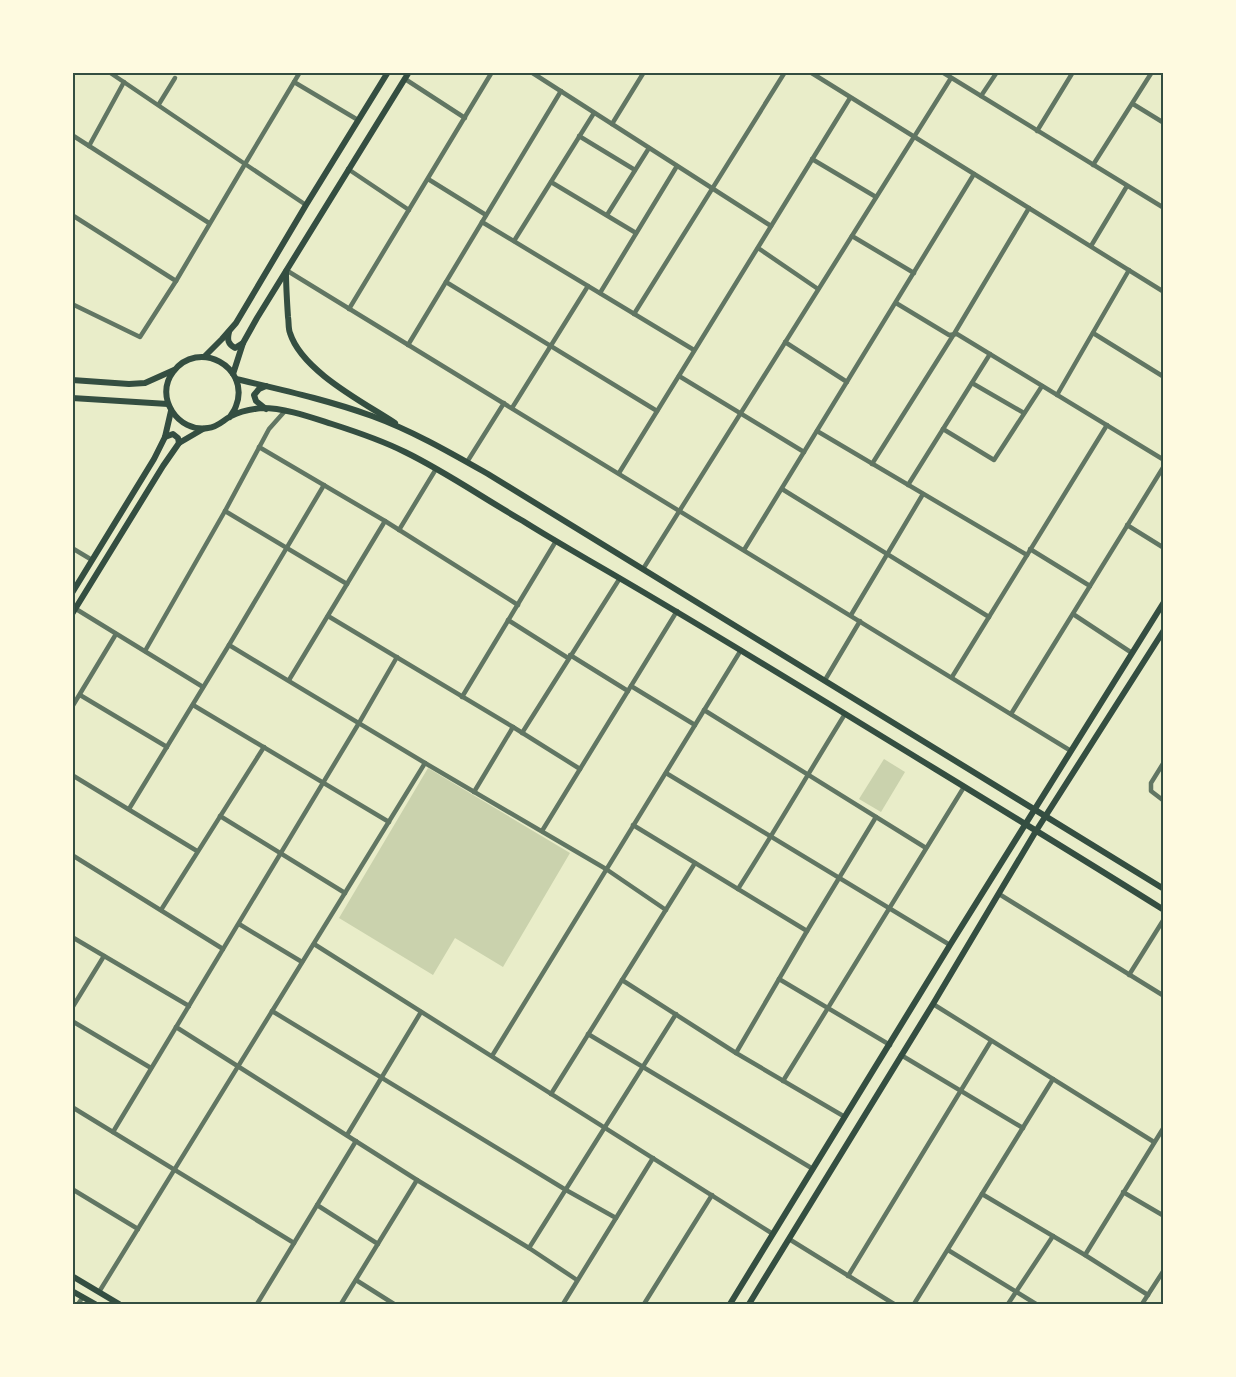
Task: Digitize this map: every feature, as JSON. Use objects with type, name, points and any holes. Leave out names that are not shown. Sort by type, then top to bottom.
[{"type":"main road","points":[[205,356],[229,332],[246,307],[388,72]]},
{"type":"main road","points":[[235,377],[244,343],[257,318],[409,72]]},
{"type":"main road","points":[[286,270],[286,295],[290,332],[298,348],[330,381],[411,433]]},
{"type":"main road","points":[[229,332],[228,341],[235,348],[244,343]]},
{"type":"main road","points":[[72,380],[129,384],[145,383],[175,369],[183,362],[194,357],[205,356],[216,359],[226,365],[235,377],[239,392],[236,405],[230,417]]},
{"type":"main road","points":[[175,369],[170,377],[166,395],[170,408],[179,420],[190,427],[213,428],[230,417],[261,408],[285,411],[366,434],[407,453],[460,482],[556,541],[677,611],[1164,910]]},
{"type":"main road","points":[[235,377],[373,417],[430,442],[467,462],[1164,889]]},
{"type":"main road","points":[[266,386],[256,392],[254,398],[266,409]]},
{"type":"main road","points":[[72,398],[170,408]]},
{"type":"main road","points":[[72,592],[154,459],[165,437],[170,408]]},
{"type":"main road","points":[[74,612],[162,466],[179,443],[203,429]]},
{"type":"main road","points":[[165,437],[174,434],[178,438],[179,443]]},
{"type":"main road","points":[[730,1304],[950,945],[1164,602]]},
{"type":"main road","points":[[749,1304],[933,1004],[1036,831],[1161,638],[1164,630]]},
{"type":"main road","points":[[72,1276],[119,1304]]},
{"type":"main road","points":[[72,1291],[92,1304]]},
{"type":"street","points":[[109,72],[306,205]]},
{"type":"street","points":[[72,304],[140,337],[176,281],[300,72]]},
{"type":"street","points":[[349,309],[492,72]]},
{"type":"street","points":[[531,72],[771,226]]},
{"type":"street","points":[[612,124],[644,72]]},
{"type":"street","points":[[634,314],[786,72]]},
{"type":"street","points":[[810,72],[1164,292]]},
{"type":"street","points":[[942,72],[1164,208]]},
{"type":"street","points":[[981,96],[997,72]]},
{"type":"street","points":[[1037,130],[1073,72]]},
{"type":"street","points":[[1094,165],[1152,72]]},
{"type":"street","points":[[159,104],[175,78]]},
{"type":"street","points":[[644,569],[950,78]]},
{"type":"street","points":[[405,79],[464,118]]},
{"type":"street","points":[[89,146],[124,82]]},
{"type":"street","points":[[294,82],[358,120]]},
{"type":"street","points":[[408,345],[561,91]]},
{"type":"street","points":[[619,473],[850,98]]},
{"type":"street","points":[[1132,104],[1164,123]]},
{"type":"street","points":[[514,241],[594,113]]},
{"type":"street","points":[[72,135],[209,223]]},
{"type":"street","points":[[579,136],[634,170]]},
{"type":"street","points":[[607,215],[649,148]]},
{"type":"street","points":[[812,159],[876,197]]},
{"type":"street","points":[[600,293],[677,166]]},
{"type":"street","points":[[348,169],[409,210]]},
{"type":"street","points":[[744,550],[974,174]]},
{"type":"street","points":[[428,179],[486,215]]},
{"type":"street","points":[[551,182],[636,233]]},
{"type":"street","points":[[1091,246],[1127,186]]},
{"type":"street","points":[[872,464],[954,334],[1029,208]]},
{"type":"street","points":[[72,215],[176,281]]},
{"type":"street","points":[[482,222],[694,350]]},
{"type":"street","points":[[852,236],[914,272]]},
{"type":"street","points":[[758,248],[818,289]]},
{"type":"street","points":[[286,270],[1072,751]]},
{"type":"street","points":[[1058,395],[1129,270]]},
{"type":"street","points":[[446,282],[657,411]]},
{"type":"street","points":[[512,408],[588,286]]},
{"type":"street","points":[[896,303],[949,335],[957,334],[1164,460]]},
{"type":"street","points":[[1093,333],[1164,376]]},
{"type":"street","points":[[785,342],[847,382]]},
{"type":"street","points":[[908,485],[990,354]]},
{"type":"street","points":[[679,376],[804,452]]},
{"type":"street","points":[[972,383],[1024,414]]},
{"type":"street","points":[[943,428],[994,460],[1042,386]]},
{"type":"street","points":[[467,462],[504,403]]},
{"type":"street","points":[[145,652],[269,429],[285,411]]},
{"type":"street","points":[[952,678],[1107,426]]},
{"type":"street","points":[[817,431],[1027,555]]},
{"type":"street","points":[[259,448],[385,521],[518,605]]},
{"type":"street","points":[[1012,714],[1164,466]]},
{"type":"street","points":[[399,530],[436,469]]},
{"type":"street","points":[[129,809],[230,645],[324,485]]},
{"type":"street","points":[[782,489],[989,617]]},
{"type":"street","points":[[851,615],[923,494]]},
{"type":"street","points":[[225,511],[347,584]]},
{"type":"street","points":[[289,680],[385,521]]},
{"type":"street","points":[[1127,525],[1164,548]]},
{"type":"street","points":[[462,696],[556,541]]},
{"type":"street","points":[[72,548],[92,560]]},
{"type":"street","points":[[1030,549],[1090,586]]},
{"type":"street","points":[[522,733],[620,578]]},
{"type":"street","points":[[542,832],[677,611]]},
{"type":"street","points":[[74,612],[116,634],[204,687]]},
{"type":"street","points":[[1073,614],[1132,653]]},
{"type":"street","points":[[328,616],[580,769]]},
{"type":"street","points":[[508,620],[569,657],[695,725]]},
{"type":"street","points":[[824,680],[860,620]]},
{"type":"street","points":[[72,708],[116,634]]},
{"type":"street","points":[[230,645],[425,763],[606,869],[666,910]]},
{"type":"street","points":[[492,1056],[741,650]]},
{"type":"street","points":[[113,1132],[360,723],[397,657]]},
{"type":"street","points":[[80,695],[167,747]]},
{"type":"street","points":[[193,705],[389,822]]},
{"type":"street","points":[[704,710],[926,848]]},
{"type":"street","points":[[738,889],[845,714]]},
{"type":"street","points":[[474,792],[513,727]]},
{"type":"street","points":[[160,910],[264,747]]},
{"type":"street","points":[[1164,762],[1151,782],[1151,791],[1164,801]]},
{"type":"street","points":[[99,1292],[425,763]]},
{"type":"street","points":[[666,773],[950,945]]},
{"type":"street","points":[[72,775],[198,851]]},
{"type":"street","points":[[783,1081],[964,787]]},
{"type":"street","points":[[220,816],[345,893]]},
{"type":"street","points":[[736,1053],[876,817]]},
{"type":"street","points":[[633,825],[807,931]]},
{"type":"street","points":[[72,855],[223,949]]},
{"type":"street","points":[[551,1094],[695,863]]},
{"type":"street","points":[[999,894],[1164,996]]},
{"type":"street","points":[[1129,974],[1164,919]]},
{"type":"street","points":[[238,924],[302,962]]},
{"type":"street","points":[[72,937],[188,1006]]},
{"type":"street","points":[[314,944],[773,1234]]},
{"type":"street","points":[[72,1008],[104,956]]},
{"type":"street","points":[[779,979],[890,1045]]},
{"type":"street","points":[[622,980],[736,1053],[845,1117]]},
{"type":"street","points":[[933,1004],[1154,1142]]},
{"type":"street","points":[[272,1011],[566,1190],[616,1218]]},
{"type":"street","points":[[347,1135],[421,1012]]},
{"type":"street","points":[[529,1248],[676,1014]]},
{"type":"street","points":[[72,1021],[151,1068]]},
{"type":"street","points":[[176,1027],[577,1280]]},
{"type":"street","points":[[588,1034],[813,1170]]},
{"type":"street","points":[[848,1276],[991,1041]]},
{"type":"street","points":[[901,1055],[1023,1128]]},
{"type":"street","points":[[914,1304],[1053,1079]]},
{"type":"street","points":[[72,1107],[294,1243]]},
{"type":"street","points":[[1084,1254],[1164,1127]]},
{"type":"street","points":[[257,1304],[356,1141]]},
{"type":"street","points":[[563,1304],[653,1158]]},
{"type":"street","points":[[341,1304],[417,1180]]},
{"type":"street","points":[[72,1188],[138,1229]]},
{"type":"street","points":[[1123,1192],[1164,1216]]},
{"type":"street","points":[[982,1194],[1084,1254],[1148,1295]]},
{"type":"street","points":[[644,1304],[712,1195]]},
{"type":"street","points":[[317,1205],[378,1244]]},
{"type":"street","points":[[1008,1304],[1053,1236]]},
{"type":"street","points":[[789,1239],[894,1304]]},
{"type":"street","points":[[948,1250],[1036,1304]]},
{"type":"street","points":[[1142,1304],[1164,1270]]},
{"type":"street","points":[[356,1280],[394,1304]]},
{"type":"street","points":[[78,1304],[83,1297]]},
{"type":"green space","points":[[884,759],[905,772],[881,812],[859,799]]},
{"type":"green space","points":[[428,768],[570,853],[503,967],[455,938],[433,975],[339,918]]}]
